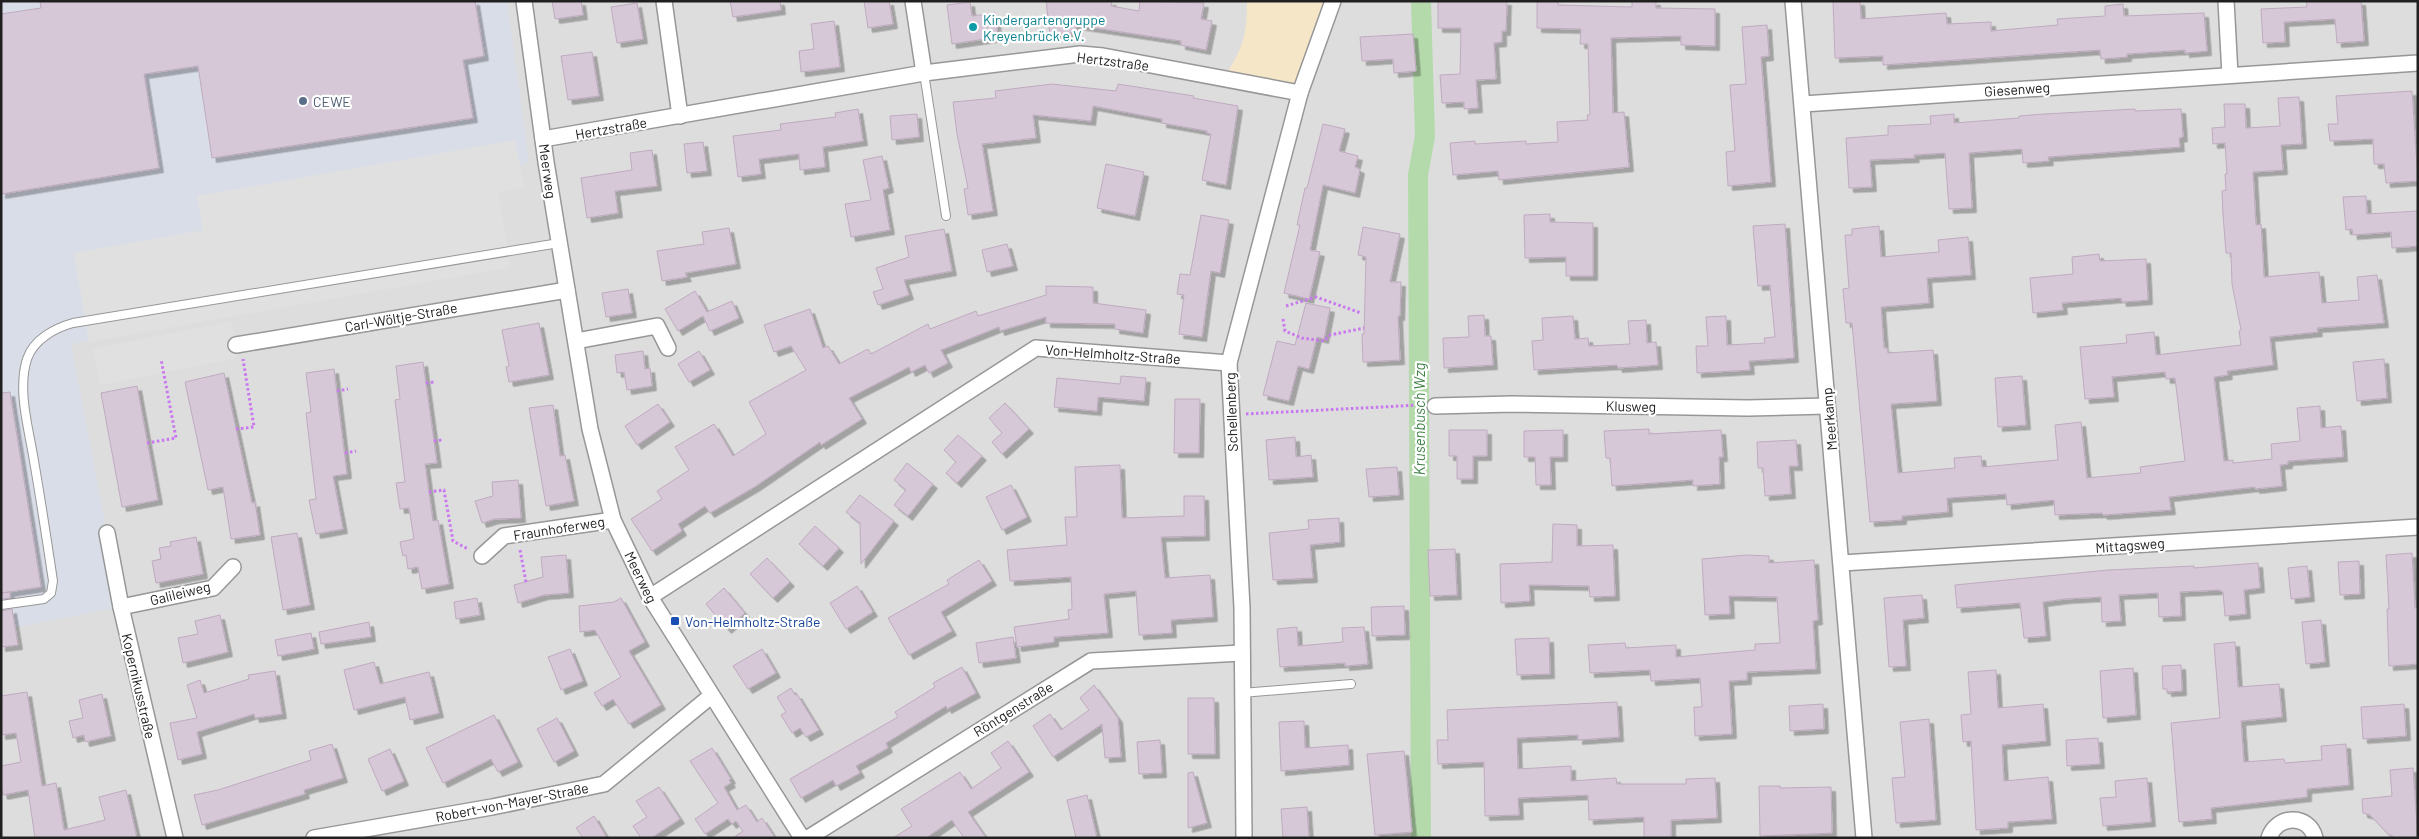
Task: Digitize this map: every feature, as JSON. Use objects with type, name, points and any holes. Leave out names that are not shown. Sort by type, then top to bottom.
[{"type":"street","name":"Meerweg","points":[[524,1],[566,290],[590,429],[613,520],[650,597],[802,838]]},
{"type":"street","points":[[664,1],[680,116]]},
{"type":"street","points":[[913,1],[924,73]]},
{"type":"street","name":"Meerkamp","points":[[1793,1],[1864,838]]},
{"type":"street","points":[[2226,1],[2230,75]]},
{"type":"street","name":"Schellenberg","points":[[1244,838],[1242,608],[1229,362],[1300,93],[1335,3]]},
{"type":"street","name":"Hertzstraße","points":[[543,139],[924,73],[1080,54],[1300,93]]},
{"type":"street","name":"Giesenweg","points":[[1803,104],[2418,63]]},
{"type":"street","name":"Carl-Wöltje-Straße","points":[[238,345],[566,290]]},
{"type":"street","points":[[576,341],[657,326],[668,348]]},
{"type":"street","name":"Von-Helmholtz-Straße","points":[[650,597],[1036,348],[1229,362]]},
{"type":"street","name":"Klusweg","points":[[1435,406],[1512,404],[1748,408],[1827,406]]},
{"type":"street","name":"Fraunhoferweg","points":[[482,556],[504,536],[613,520]]},
{"type":"street","name":"Mittagsweg","points":[[1842,563],[2418,527]]},
{"type":"street","name":"Kopernikusstraße","points":[[108,532],[121,607],[175,838]]},
{"type":"street","name":"Galileiweg","points":[[121,607],[213,588],[233,567]]},
{"type":"street","name":"Röntgenstraße","points":[[808,838],[1091,661],[1242,653]]},
{"type":"street","name":"Robert-von-Mayer-Straße","points":[[314,838],[492,807],[604,784],[711,696]]},
{"type":"street","points":[[2269,838],[2274,828],[2280,822],[2296,820],[2310,827],[2316,838]]},
{"type":"lane","points":[[924,73],[946,216]]},
{"type":"lane","points":[[1,605],[44,599],[51,593],[53,581],[23,378],[28,357],[41,340],[56,328],[73,323],[559,242]]},
{"type":"lane","points":[[1242,693],[1350,684]]},
{"type":"path","points":[[1286,306],[1316,297],[1361,313]]},
{"type":"path","points":[[1283,319],[1285,331],[1302,338],[1324,341],[1330,335],[1364,328]]},
{"type":"path","points":[[236,429],[254,427],[238,345]]},
{"type":"path","points":[[148,443],[176,438],[161,359]]},
{"type":"path","points":[[426,383],[434,382]]},
{"type":"path","points":[[337,391],[348,389]]},
{"type":"path","points":[[1231,418],[1243,415],[1404,405]]},
{"type":"path","points":[[434,441],[442,440]]},
{"type":"path","points":[[345,453],[356,452]]},
{"type":"path","points":[[429,492],[444,490],[453,541],[482,556]]},
{"type":"path","points":[[518,534],[526,582]]},
{"type":"shaded area","points":[[1,1],[2418,1],[2418,838],[1,838]]},
{"type":"shaded area","points":[[1,1],[507,1],[529,162],[520,166],[524,187],[498,192],[511,267],[71,344],[121,607],[1,630]]},
{"type":"shaded area","points":[[1247,1],[1326,1],[1296,89],[1227,73],[1241,47],[1245,31]]},
{"type":"shaded area","points":[[515,140],[524,187],[498,192],[511,267],[89,342],[74,253],[203,230],[197,196]]},
{"type":"shaded area","points":[[232,321],[237,358],[100,385],[93,349]]},
{"type":"building","name":"CEWE","points":[[40,1],[475,1],[484,56],[463,60],[473,118],[212,158],[198,66],[144,74],[159,168],[1,194],[1,14],[41,8]]},
{"type":"building","points":[[552,1],[581,1],[583,15],[555,19]]},
{"type":"building","points":[[730,1],[780,1],[781,10],[733,17]]},
{"type":"building","points":[[864,1],[889,1],[893,24],[868,28]]},
{"type":"building","points":[[1046,1],[1112,1],[1111,6],[1139,11],[1140,1],[1204,3],[1201,19],[1212,21],[1206,50],[1181,45],[1181,41],[1076,25],[1077,32],[1050,35]]},
{"type":"building","points":[[1438,1],[1507,1],[1506,31],[1502,31],[1502,42],[1494,43],[1496,79],[1476,80],[1478,108],[1464,109],[1464,102],[1442,103],[1440,75],[1460,74],[1461,28],[1438,28]]},
{"type":"building","points":[[1537,1],[1558,1],[1558,5],[1632,7],[1632,1],[1656,1],[1656,8],[1715,9],[1715,46],[1681,45],[1681,36],[1611,38],[1613,113],[1624,112],[1629,167],[1499,180],[1498,171],[1453,175],[1450,143],[1475,141],[1475,144],[1526,141],[1526,144],[1558,142],[1557,122],[1588,120],[1587,115],[1590,115],[1588,44],[1580,44],[1581,29],[1537,28]]},
{"type":"building","points":[[1833,1],[1860,1],[1861,19],[1946,13],[1947,24],[1991,22],[1991,31],[2058,25],[2057,19],[2105,16],[2105,6],[2123,4],[2124,16],[2204,13],[2207,51],[2185,53],[2185,50],[2127,54],[2127,57],[2101,59],[2100,50],[1883,65],[1883,56],[1835,58]]},
{"type":"building","points":[[2306,1],[2361,1],[2364,41],[2337,43],[2335,19],[2284,22],[2285,42],[2263,43],[2261,9],[2307,7]]},
{"type":"building","name":"Kindergartengruppe Kreyenbrück e.V.","points":[[970,2],[972,16],[995,13],[998,37],[952,44],[947,5]]},
{"type":"building","points":[[637,3],[643,39],[617,43],[611,7]]},
{"type":"building","points":[[834,21],[840,67],[801,72],[799,51],[814,49],[811,24]]},
{"type":"building","points":[[1767,25],[1769,56],[1761,57],[1771,182],[1728,186],[1726,152],[1735,151],[1730,85],[1746,84],[1742,27]]},
{"type":"building","points":[[1413,34],[1416,71],[1394,73],[1393,59],[1362,61],[1360,37]]},
{"type":"building","points":[[592,52],[599,96],[568,100],[561,56]]},
{"type":"building","points":[[1052,84],[1116,91],[1118,84],[1194,96],[1193,98],[1238,106],[1226,185],[1202,180],[1211,134],[1207,133],[1207,131],[1162,123],[1162,119],[1093,106],[1091,121],[1033,115],[1036,138],[982,144],[993,211],[968,215],[964,189],[968,188],[957,134],[953,102],[996,98],[995,91]]},
{"type":"building","points":[[2412,91],[2418,181],[2386,183],[2384,164],[2374,164],[2373,139],[2330,141],[2328,124],[2338,124],[2336,96]]},
{"type":"building","points":[[2299,97],[2302,144],[2281,145],[2283,170],[2253,172],[2256,225],[2261,224],[2264,277],[2319,272],[2322,303],[2359,300],[2357,277],[2377,275],[2384,323],[2317,328],[2318,332],[2270,337],[2273,365],[2227,371],[2228,375],[2214,377],[2224,461],[2233,460],[2233,463],[2272,459],[2271,444],[2300,441],[2297,408],[2320,406],[2321,428],[2341,426],[2343,457],[2288,461],[2288,464],[2280,465],[2282,486],[2255,489],[2255,487],[2169,497],[2171,510],[2103,515],[2102,513],[2055,515],[2054,500],[2007,505],[2006,494],[1947,498],[1948,512],[1902,516],[1902,520],[1870,522],[1852,323],[1846,323],[1843,289],[1849,288],[1845,235],[1852,235],[1852,229],[1879,226],[1881,257],[1939,252],[1938,240],[1968,237],[1971,275],[1927,278],[1929,303],[1881,307],[1884,348],[1887,348],[1888,353],[1933,350],[1937,401],[1891,404],[1898,473],[1955,468],[1954,458],[1981,456],[1982,467],[2058,460],[2055,425],[2081,422],[2087,478],[2141,473],[2140,467],[2185,461],[2175,378],[2166,379],[2165,372],[2112,377],[2114,397],[2085,399],[2080,347],[2127,343],[2126,335],[2154,332],[2156,355],[2241,345],[2239,331],[2241,330],[2232,284],[2231,253],[2226,253],[2222,191],[2226,190],[2225,174],[2227,174],[2225,143],[2213,144],[2212,128],[2225,127],[2224,104],[2245,104],[2246,128],[2280,126],[2278,98]]},
{"type":"building","points":[[858,109],[863,141],[823,147],[825,167],[800,170],[799,154],[759,159],[761,174],[738,177],[733,136],[781,130],[780,124],[836,117],[835,113]]},
{"type":"building","points":[[2135,109],[2135,111],[2181,109],[2183,137],[2179,138],[2180,147],[2048,157],[2049,161],[2023,163],[2022,149],[1969,153],[1972,208],[1949,209],[1945,153],[1914,155],[1915,158],[1870,160],[1872,187],[1849,188],[1846,138],[1888,135],[1888,126],[1931,124],[1930,116],[1954,114],[1954,123],[2044,114]]},
{"type":"building","points":[[917,114],[919,137],[892,140],[890,116]]},
{"type":"building","points":[[1323,124],[1345,129],[1339,151],[1358,156],[1355,167],[1360,169],[1355,193],[1323,185],[1310,250],[1320,252],[1309,299],[1284,293],[1300,225],[1297,225],[1305,188],[1307,188]]},
{"type":"building","points":[[703,142],[707,171],[687,173],[684,144]]},
{"type":"building","points":[[652,150],[657,186],[615,191],[618,213],[587,218],[581,178],[632,170],[630,153]]},
{"type":"building","points":[[882,156],[889,188],[883,190],[890,230],[851,237],[845,204],[871,200],[863,160]]},
{"type":"building","points":[[1106,164],[1144,172],[1135,216],[1097,208]]},
{"type":"building","points":[[2366,196],[2367,214],[2418,211],[2418,246],[2392,248],[2391,232],[2353,235],[2352,229],[2346,230],[2343,197]]},
{"type":"building","points":[[1550,214],[1550,222],[1593,223],[1593,276],[1566,276],[1566,257],[1525,258],[1524,215]]},
{"type":"building","points":[[1201,215],[1229,220],[1220,273],[1211,271],[1202,337],[1179,334],[1184,295],[1177,294],[1180,274],[1190,275]]},
{"type":"building","points":[[1785,224],[1794,358],[1749,361],[1750,370],[1697,373],[1696,346],[1708,346],[1706,317],[1726,316],[1727,345],[1765,343],[1764,338],[1775,337],[1770,285],[1758,286],[1753,226]]},
{"type":"building","points":[[1363,227],[1400,234],[1390,282],[1401,282],[1400,316],[1398,316],[1400,360],[1363,362],[1362,334],[1364,334],[1366,257],[1358,255]]},
{"type":"building","points":[[729,228],[736,264],[685,273],[687,277],[662,281],[657,251],[704,244],[702,232]]},
{"type":"building","points":[[944,229],[952,271],[904,280],[909,295],[878,305],[873,292],[883,289],[876,268],[909,257],[905,236]]},
{"type":"building","points":[[1007,244],[1013,266],[987,272],[982,250]]},
{"type":"building","points":[[2099,254],[2100,261],[2146,259],[2148,300],[2122,302],[2121,298],[2062,303],[2063,310],[2033,313],[2030,278],[2073,274],[2072,257]]},
{"type":"building","points":[[1046,286],[1093,287],[1093,303],[1146,310],[1143,333],[1115,329],[1115,324],[1046,323],[1046,317],[1000,331],[999,327],[941,350],[948,363],[929,373],[925,365],[911,372],[909,367],[849,398],[862,419],[821,445],[820,442],[756,486],[710,513],[705,506],[678,524],[682,531],[652,551],[631,519],[662,499],[657,491],[689,470],[675,447],[714,424],[733,456],[766,434],[749,402],[806,370],[791,346],[774,352],[764,325],[810,309],[823,348],[828,346],[839,364],[868,349],[871,354],[928,324],[930,329],[976,311],[978,316],[1046,295]]},
{"type":"building","points":[[628,289],[632,313],[606,317],[602,293]]},
{"type":"building","points":[[695,291],[707,312],[732,301],[739,318],[710,331],[703,316],[678,331],[665,309]]},
{"type":"building","points":[[1306,303],[1330,308],[1324,339],[1317,337],[1309,369],[1298,366],[1289,401],[1263,395],[1277,341],[1295,345]]},
{"type":"building","points":[[1484,315],[1485,336],[1491,336],[1493,365],[1444,368],[1443,338],[1469,337],[1468,316]]},
{"type":"building","points":[[1573,316],[1575,339],[1588,338],[1589,346],[1630,344],[1628,321],[1646,320],[1647,343],[1656,342],[1658,365],[1618,368],[1617,365],[1534,370],[1532,341],[1543,340],[1542,318]]},
{"type":"building","points":[[539,323],[549,375],[509,382],[506,367],[509,366],[502,330]]},
{"type":"building","points":[[643,351],[645,369],[650,368],[652,386],[627,390],[624,372],[617,373],[615,355]]},
{"type":"building","points":[[699,351],[710,370],[689,382],[678,364]]},
{"type":"building","points":[[2384,359],[2387,398],[2357,401],[2353,362]]},
{"type":"building","points":[[423,362],[437,463],[425,464],[433,521],[438,520],[449,584],[422,589],[418,567],[408,569],[406,555],[403,556],[400,542],[414,539],[409,508],[400,509],[396,483],[405,482],[395,400],[400,399],[396,366]]},
{"type":"building","points":[[334,369],[347,474],[333,476],[343,529],[316,534],[309,500],[316,499],[306,413],[311,412],[306,373]]},
{"type":"building","points":[[224,373],[252,503],[255,502],[260,535],[231,539],[223,487],[208,490],[185,382]]},
{"type":"building","points":[[1121,376],[1146,378],[1144,401],[1098,397],[1097,411],[1054,407],[1057,378],[1120,384]]},
{"type":"building","points":[[2022,376],[2026,425],[1998,427],[1995,378]]},
{"type":"building","points":[[137,386],[158,500],[122,507],[101,393]]},
{"type":"building","points":[[10,392],[41,587],[2,593],[10,592],[10,598],[1,599],[1,393]]},
{"type":"building","points":[[1175,399],[1200,399],[1199,453],[1174,453]]},
{"type":"building","points":[[1005,403],[1029,429],[1002,454],[992,442],[1002,433],[989,418]]},
{"type":"building","points":[[658,404],[670,422],[637,445],[625,426]]},
{"type":"building","points":[[553,405],[560,456],[565,455],[574,501],[546,506],[529,408]]},
{"type":"building","points":[[1649,429],[1649,434],[1721,430],[1723,457],[1719,457],[1720,484],[1693,486],[1693,480],[1612,486],[1610,458],[1606,458],[1604,431]]},
{"type":"building","points":[[1449,430],[1487,430],[1487,456],[1473,456],[1473,479],[1457,479],[1457,456],[1449,456]]},
{"type":"building","points":[[1563,430],[1563,457],[1550,457],[1551,485],[1536,485],[1535,457],[1524,457],[1524,431]]},
{"type":"building","points":[[958,435],[982,456],[957,483],[946,473],[956,462],[944,450]]},
{"type":"building","points":[[1295,437],[1296,457],[1311,455],[1313,477],[1269,480],[1266,440]]},
{"type":"building","points":[[1796,440],[1798,466],[1789,466],[1791,494],[1765,496],[1763,468],[1758,468],[1757,442]]},
{"type":"building","points":[[907,463],[933,484],[908,516],[894,505],[906,490],[894,480]]},
{"type":"building","points":[[1120,465],[1122,518],[1184,516],[1184,496],[1204,496],[1205,536],[1161,537],[1165,578],[1210,575],[1213,617],[1171,620],[1172,633],[1139,635],[1136,591],[1104,594],[1108,633],[1054,637],[1054,642],[1017,647],[1014,627],[1069,619],[1068,610],[1072,609],[1071,577],[1010,581],[1007,550],[1067,545],[1065,517],[1077,517],[1075,467]]},
{"type":"building","points":[[1397,467],[1399,495],[1369,497],[1366,469]]},
{"type":"building","points":[[518,480],[521,518],[495,519],[482,523],[475,501],[493,496],[492,482]]},
{"type":"building","points":[[1011,485],[1027,517],[1002,530],[986,497]]},
{"type":"building","points":[[860,495],[894,521],[861,564],[860,523],[846,512]]},
{"type":"building","points":[[1339,518],[1340,542],[1310,545],[1313,578],[1273,580],[1269,533],[1309,529],[1308,520]]},
{"type":"building","points":[[1553,524],[1577,525],[1577,546],[1613,545],[1615,596],[1590,597],[1589,586],[1529,585],[1530,601],[1501,603],[1500,564],[1552,562]]},
{"type":"building","points":[[815,526],[839,548],[823,566],[799,544]]},
{"type":"building","points":[[297,533],[310,605],[283,610],[271,537]]},
{"type":"building","points":[[196,537],[203,574],[156,583],[152,561],[161,559],[159,548],[171,546],[170,542]]},
{"type":"building","points":[[1455,549],[1457,595],[1430,596],[1428,550]]},
{"type":"building","points":[[2412,553],[2415,608],[2418,608],[2418,664],[2389,666],[2387,609],[2389,609],[2386,555]]},
{"type":"building","points":[[566,555],[569,593],[544,595],[518,603],[514,585],[543,577],[541,557]]},
{"type":"building","points":[[1746,555],[1769,556],[1769,563],[1814,560],[1818,620],[1813,621],[1816,669],[1747,672],[1747,680],[1729,681],[1732,734],[1695,736],[1694,707],[1702,707],[1700,678],[1651,681],[1650,670],[1590,673],[1588,645],[1625,643],[1626,648],[1676,645],[1676,657],[1755,650],[1755,644],[1780,643],[1777,597],[1729,596],[1730,614],[1705,615],[1702,559]]},
{"type":"building","points":[[767,558],[790,582],[773,598],[750,574]]},
{"type":"building","points":[[979,560],[992,581],[941,612],[952,631],[909,655],[888,618],[949,584],[947,580]]},
{"type":"building","points":[[2359,561],[2360,594],[2340,595],[2338,562]]},
{"type":"building","points":[[2258,563],[2260,588],[2244,590],[2246,614],[2225,616],[2223,592],[2219,590],[2180,592],[2181,616],[2159,617],[2158,593],[2119,595],[2121,621],[2102,622],[2101,597],[2065,599],[2043,602],[2046,636],[2024,638],[2020,603],[1957,608],[1955,585],[2108,570],[2194,566],[2194,568]]},
{"type":"building","points":[[2307,566],[2310,597],[2291,599],[2288,568]]},
{"type":"building","points":[[857,586],[873,612],[846,629],[830,603]]},
{"type":"building","points":[[724,588],[745,613],[727,629],[706,604]]},
{"type":"building","points":[[1922,595],[1924,618],[1903,620],[1906,666],[1889,667],[1884,598]]},
{"type":"building","points":[[477,598],[480,615],[456,619],[454,602]]},
{"type":"building","points":[[621,598],[645,642],[629,651],[661,705],[629,724],[613,699],[602,706],[594,693],[621,677],[595,630],[580,632],[579,606],[614,602]]},
{"type":"building","points":[[1404,606],[1405,635],[1372,636],[1371,607]]},
{"type":"building","points":[[12,609],[18,645],[1,647],[1,611]]},
{"type":"building","points":[[220,615],[228,652],[183,663],[178,638],[198,634],[195,621]]},
{"type":"building","points":[[2321,620],[2325,662],[2306,664],[2302,622]]},
{"type":"building","points":[[369,622],[371,637],[321,644],[319,632]]},
{"type":"building","points":[[1297,627],[1298,646],[1343,642],[1342,628],[1364,627],[1368,664],[1345,666],[1345,663],[1280,667],[1277,629]]},
{"type":"building","points":[[311,633],[314,649],[278,656],[275,640]]},
{"type":"building","points":[[1013,637],[1016,658],[979,663],[976,643]]},
{"type":"building","points":[[1549,638],[1550,674],[1517,675],[1515,639]]},
{"type":"building","points":[[2235,642],[2238,687],[2279,684],[2282,717],[2241,721],[2244,762],[2284,759],[2285,763],[2322,760],[2321,746],[2346,744],[2349,785],[2307,789],[2307,797],[2211,808],[2212,819],[2179,822],[2171,723],[2220,718],[2214,644]]},
{"type":"building","points":[[570,649],[583,681],[561,690],[548,657]]},
{"type":"building","points":[[762,649],[776,673],[748,689],[733,666]]},
{"type":"building","points":[[374,662],[380,684],[429,672],[439,713],[410,720],[405,697],[354,710],[344,670]]},
{"type":"building","points":[[2181,665],[2182,691],[2167,692],[2167,689],[2163,689],[2162,666]]},
{"type":"building","points":[[962,667],[976,693],[947,709],[946,706],[886,743],[888,748],[856,766],[860,773],[836,786],[833,780],[801,798],[790,779],[898,717],[895,712],[935,687],[933,683]]},
{"type":"building","points":[[2133,668],[2136,715],[2103,718],[2100,671]]},
{"type":"building","points":[[1996,670],[1998,708],[2043,704],[2046,741],[2002,745],[2004,781],[2048,777],[2052,819],[2008,822],[2008,828],[1976,830],[1971,741],[1963,742],[1961,715],[1971,714],[1968,672]]},
{"type":"building","points":[[275,671],[282,714],[255,718],[254,714],[197,732],[202,754],[178,760],[170,723],[197,718],[187,685],[200,680],[204,693],[249,679],[248,675]]},
{"type":"building","points":[[1094,685],[1118,718],[1121,757],[1105,758],[1102,724],[1053,757],[1033,726],[1050,714],[1061,730],[1089,710],[1080,698]]},
{"type":"building","points":[[791,688],[795,695],[797,694],[819,730],[806,737],[800,728],[792,733],[781,715],[786,712],[777,697]]},
{"type":"building","points":[[27,692],[42,786],[56,783],[64,830],[105,820],[99,797],[126,790],[137,838],[35,838],[28,790],[3,795],[1,786],[1,766],[21,762],[16,733],[1,735],[1,696]]},
{"type":"building","points":[[102,694],[111,736],[85,742],[84,735],[73,738],[69,721],[83,718],[79,700]]},
{"type":"building","points":[[1188,698],[1214,698],[1215,754],[1188,754]]},
{"type":"building","points":[[1617,702],[1619,737],[1578,740],[1578,735],[1517,738],[1518,769],[1571,766],[1571,781],[1616,778],[1617,784],[1686,784],[1686,779],[1715,778],[1717,818],[1671,820],[1671,838],[1644,838],[1644,817],[1589,820],[1588,795],[1518,798],[1519,815],[1485,816],[1484,762],[1438,764],[1437,740],[1448,740],[1447,710]]},
{"type":"building","points":[[1823,704],[1824,729],[1790,731],[1789,706]]},
{"type":"building","points":[[2404,704],[2406,736],[2363,739],[2361,707]]},
{"type":"building","points":[[494,715],[518,762],[498,772],[491,759],[443,783],[426,748]]},
{"type":"building","points":[[557,718],[574,751],[554,762],[537,729]]},
{"type":"building","points":[[1929,719],[1936,820],[1896,823],[1892,778],[1905,777],[1900,722]]},
{"type":"building","points":[[1304,721],[1305,748],[1348,745],[1349,765],[1281,771],[1279,722]]},
{"type":"building","points":[[2098,738],[2100,764],[2067,766],[2066,740]]},
{"type":"building","points":[[1160,740],[1162,773],[1139,774],[1137,742]]},
{"type":"building","points":[[1008,741],[1029,772],[968,812],[986,838],[964,838],[952,820],[926,838],[893,838],[912,826],[901,809],[960,772],[971,789],[1001,768],[991,753]]},
{"type":"building","points":[[332,744],[343,778],[304,790],[305,794],[202,825],[194,795],[218,790],[311,760],[309,751]]},
{"type":"building","points":[[712,748],[731,779],[729,780],[731,783],[724,787],[737,810],[746,805],[757,822],[762,818],[775,838],[733,838],[743,831],[736,821],[732,824],[728,819],[705,834],[695,819],[718,803],[690,761]]},
{"type":"building","points":[[390,749],[404,781],[382,791],[368,759]]},
{"type":"building","points":[[1404,751],[1412,832],[1375,835],[1367,754]]},
{"type":"building","points":[[2413,768],[2418,838],[2396,838],[2388,834],[2370,815],[2363,813],[2362,799],[2392,796],[2390,770]]},
{"type":"building","points":[[1193,772],[1207,823],[1188,828],[1188,773]]},
{"type":"building","points":[[2147,778],[2151,822],[2103,826],[2100,798],[2116,797],[2115,781]]},
{"type":"building","points":[[1759,786],[1780,786],[1780,788],[1831,787],[1832,833],[1760,836]]},
{"type":"building","points":[[659,787],[680,819],[651,838],[641,838],[633,826],[647,817],[636,801]]},
{"type":"building","points":[[1087,795],[1097,838],[1076,838],[1067,800]]},
{"type":"building","points":[[1307,807],[1309,838],[1283,838],[1281,809]]},
{"type":"building","points":[[594,816],[607,838],[583,838],[576,828]]},
{"type":"waterway","name":"Krusenbusch Wzg","points":[[1421,1],[1425,136],[1418,175],[1421,838]]},
{"type":"place","name":"Kindergartengruppe Kreyenbrück e.V.","points":[[973,27]]},
{"type":"place","name":"CEWE","points":[[303,101]]},
{"type":"place","name":"Von-Helmholtz-Straße","points":[[675,621]]}]
